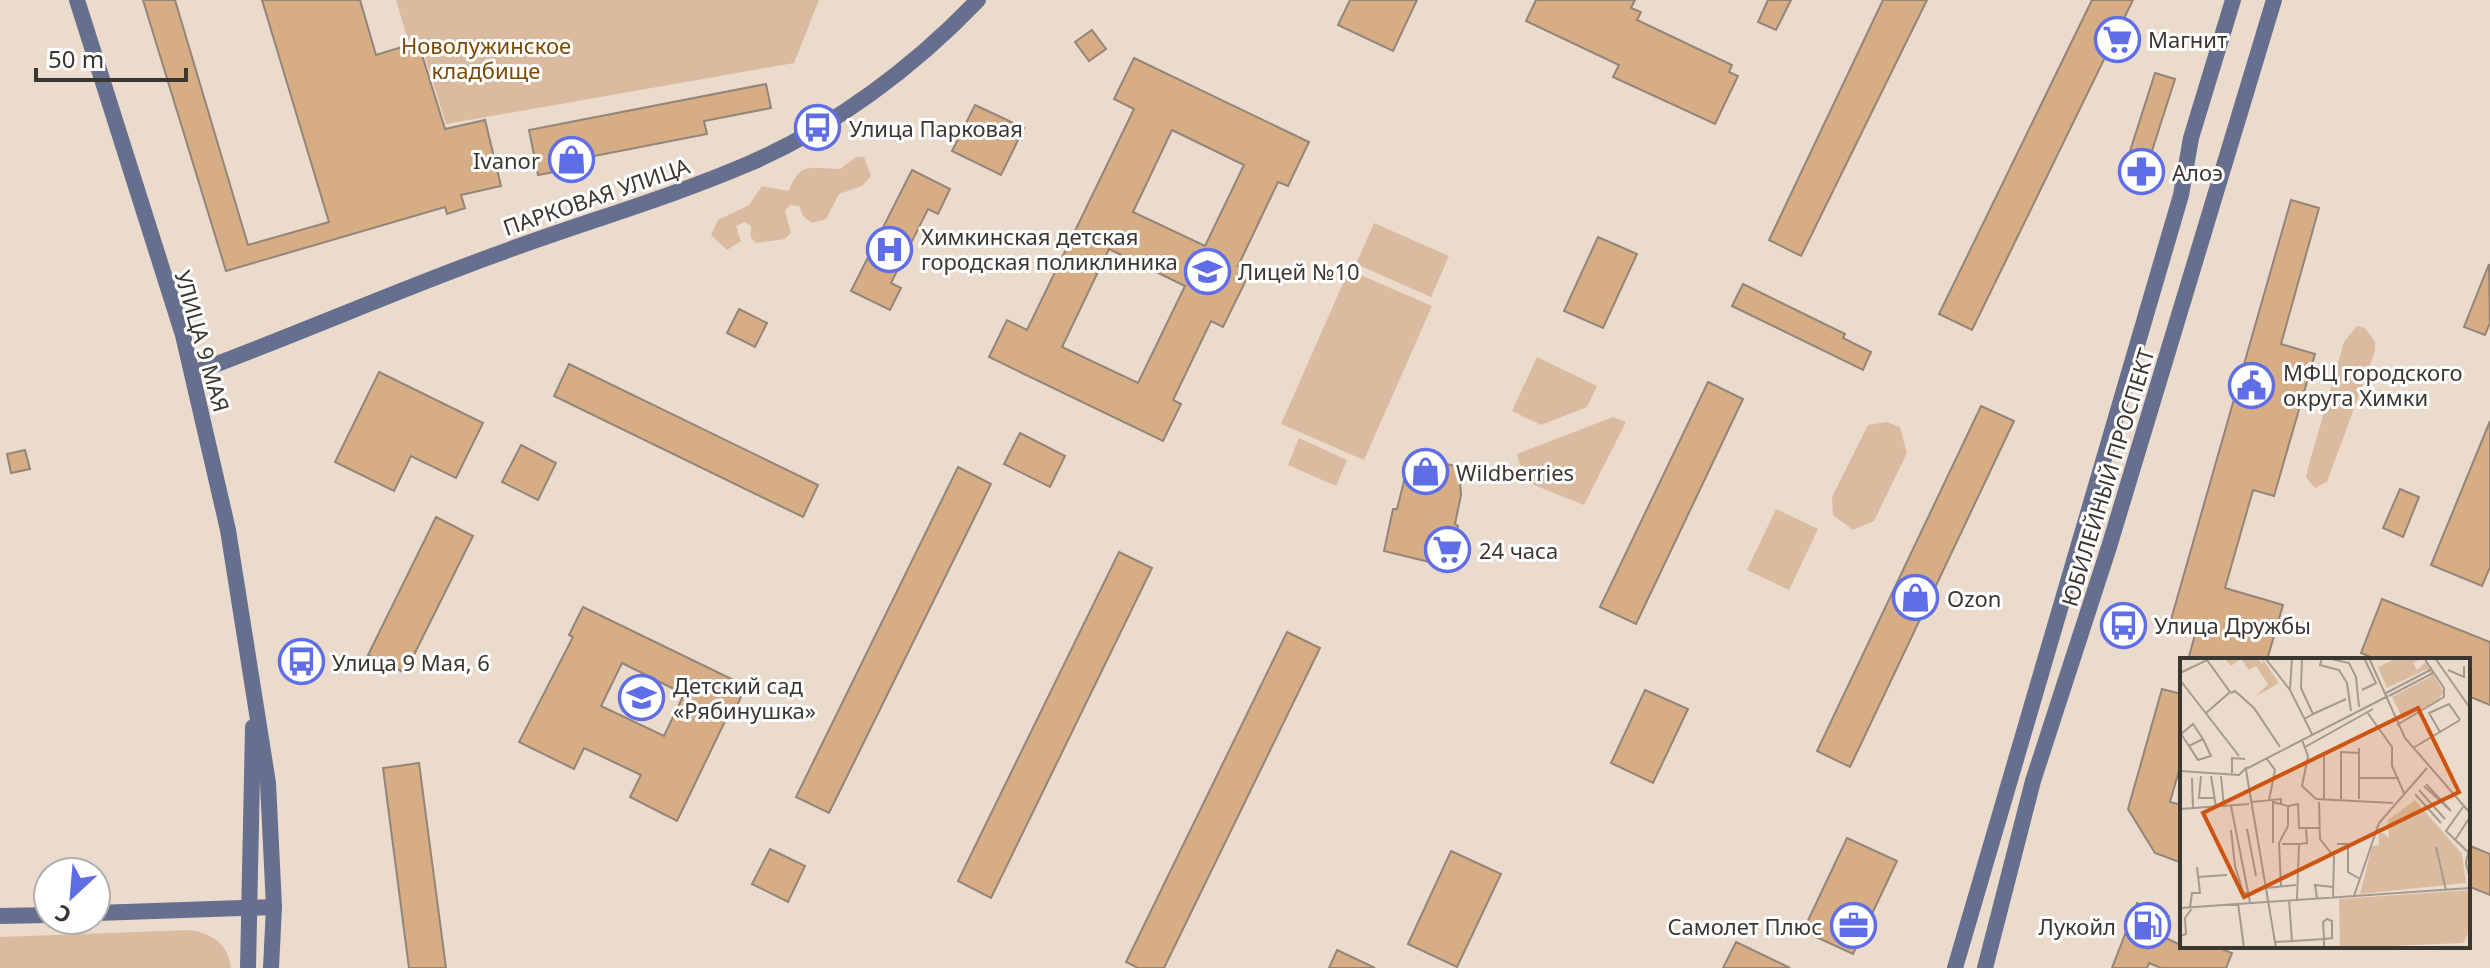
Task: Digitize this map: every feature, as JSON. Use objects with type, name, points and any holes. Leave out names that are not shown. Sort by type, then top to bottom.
[{"type":"main road","name":"УЛИЦА 9 МАЯ","points":[[77,0],[193,373],[228,530],[268,783],[274,907],[271,968]]},
{"type":"main road","name":"ПАРКОВАЯ УЛИЦА","points":[[193,373],[417,283],[663,198],[750,163],[818,128],[894,76],[978,0]]},
{"type":"main road","name":"ЮБИЛЕЙНЫЙ ПРОСПЕКТ","points":[[1955,968],[2181,195],[2191,138],[2233,0]]},
{"type":"main road","name":"ЮБИЛЕЙНЫЙ ПРОСПЕКТ","points":[[1985,968],[2033,781],[2109,547],[2274,0]]},
{"type":"main road","name":"УЛИЦА 9 МАЯ","points":[[248,968],[254,701]]},
{"type":"main road","points":[[112,912],[274,907]]},
{"type":"main road","points":[[0,916],[32,915]]},
{"type":"green space","name":"Новолужинское кладбище","points":[[396,0],[819,0],[794,63],[446,124],[419,38],[408,40]]},
{"type":"green space","points":[[856,157],[864,157],[871,176],[862,186],[839,194],[826,219],[812,223],[803,216],[799,206],[790,205],[785,211],[791,233],[785,239],[756,243],[751,238],[751,226],[745,222],[736,226],[741,241],[727,250],[711,235],[718,220],[749,205],[762,186],[789,191],[803,170],[840,169]]},
{"type":"green space","points":[[1374,223],[1449,256],[1431,297],[1356,264]]},
{"type":"green space","points":[[1349,270],[1432,306],[1364,460],[1281,424]]},
{"type":"green space","points":[[2357,326],[2365,328],[2375,342],[2375,351],[2327,482],[2315,488],[2306,477],[2308,468],[2344,342]]},
{"type":"green space","points":[[1537,357],[1597,386],[1587,407],[1541,425],[1512,411]]},
{"type":"green space","points":[[1613,417],[1626,422],[1584,505],[1524,481],[1517,454]]},
{"type":"green space","points":[[1887,422],[1900,427],[1907,453],[1874,521],[1853,530],[1833,515],[1832,497],[1868,425]]},
{"type":"green space","points":[[1299,438],[1347,460],[1336,486],[1288,465]]},
{"type":"green space","points":[[1776,509],[1818,529],[1789,590],[1747,570]]},
{"type":"green space","points":[[190,930],[206,934],[223,946],[231,968],[0,968],[0,937],[112,936],[112,933]]},
{"type":"building","points":[[143,0],[175,0],[248,245],[329,222],[262,0],[360,0],[376,55],[418,42],[445,129],[485,120],[501,186],[461,195],[465,208],[447,214],[445,207],[226,271]]},
{"type":"building","points":[[1350,0],[1417,0],[1393,51],[1338,25]]},
{"type":"building","points":[[1536,0],[1635,0],[1631,8],[1641,12],[1637,20],[1732,65],[1729,72],[1738,76],[1715,124],[1613,77],[1619,65],[1526,21]]},
{"type":"building","points":[[1768,0],[1791,0],[1776,30],[1758,22]]},
{"type":"building","points":[[1883,0],[1927,0],[1801,256],[1769,240]]},
{"type":"building","points":[[2092,0],[2133,0],[1972,330],[1939,314]]},
{"type":"building","points":[[1092,30],[1106,49],[1089,61],[1075,42]]},
{"type":"building","points":[[1134,58],[1309,142],[1288,186],[1278,182],[1238,266],[1250,272],[1223,327],[1211,321],[1173,400],[1181,404],[1163,441],[989,357],[1007,320],[1027,330],[1134,109],[1114,99]],"holes":[[[1172,130],[1244,165],[1205,246],[1133,212]],[[1109,249],[1185,286],[1138,383],[1062,347]]]},
{"type":"building","points":[[2155,73],[2175,79],[2143,179],[2123,173]]},
{"type":"building","points":[[766,84],[771,108],[704,121],[707,134],[584,158],[585,166],[538,175],[529,130]]},
{"type":"building","points":[[975,105],[1024,128],[1001,175],[952,151]]},
{"type":"building","name":"Химкинская детская городская поликлиника","points":[[912,170],[950,189],[938,214],[928,209],[891,283],[901,288],[890,310],[851,291]]},
{"type":"building","points":[[2291,200],[2319,208],[2281,344],[2315,354],[2274,496],[2253,490],[2225,588],[2283,605],[2268,658],[2189,658],[2196,631],[2170,623]]},
{"type":"building","points":[[1598,237],[1637,254],[1603,328],[1564,311]]},
{"type":"building","points":[[2489,264],[2490,323],[2485,335],[2464,327]]},
{"type":"building","points":[[1743,284],[1845,334],[1843,338],[1871,352],[1863,370],[1732,306]]},
{"type":"building","points":[[739,309],[767,323],[755,347],[727,333]]},
{"type":"building","points":[[569,364],[818,485],[803,517],[554,396]]},
{"type":"building","points":[[379,372],[483,423],[456,478],[411,456],[394,491],[335,462]]},
{"type":"building","points":[[1708,382],[1743,399],[1636,624],[1600,607]]},
{"type":"building","points":[[1981,406],[2014,421],[1850,767],[1817,751]]},
{"type":"building","points":[[2490,421],[2490,567],[2482,586],[2431,565]]},
{"type":"building","points":[[1020,433],[1065,456],[1050,487],[1004,464]]},
{"type":"building","points":[[521,445],[556,463],[538,500],[502,482]]},
{"type":"building","points":[[25,450],[30,469],[11,473],[7,454]]},
{"type":"building","points":[[1419,457],[1459,467],[1461,495],[1450,567],[1384,551],[1393,509],[1397,509],[1404,481],[1408,481]]},
{"type":"building","points":[[958,467],[991,484],[829,813],[796,797]]},
{"type":"building","points":[[2400,489],[2419,497],[2403,537],[2383,528]]},
{"type":"building","points":[[436,517],[473,536],[405,673],[368,655]]},
{"type":"building","points":[[1119,552],[1152,568],[991,898],[958,881]]},
{"type":"building","points":[[2382,599],[2490,642],[2490,705],[2470,697],[2470,658],[2373,658],[2361,653]]},
{"type":"building","points":[[583,607],[746,686],[731,719],[727,717],[677,821],[630,797],[641,775],[584,748],[574,769],[519,742],[573,637],[569,635]],"holes":[[[622,663],[684,694],[664,736],[601,706]]]},
{"type":"building","points":[[1287,632],[1320,648],[1164,968],[1138,968],[1126,962]]},
{"type":"building","points":[[2162,689],[2180,694],[2180,767],[2170,802],[2180,804],[2180,862],[2155,853],[2128,809]]},
{"type":"building","points":[[1645,690],[1688,709],[1653,783],[1611,763]]},
{"type":"building","points":[[419,763],[446,968],[409,968],[383,768]]},
{"type":"building","points":[[1847,838],[1897,861],[1853,954],[1803,931]]},
{"type":"building","points":[[2470,846],[2490,854],[2490,895],[2470,887]]},
{"type":"building","points":[[770,849],[805,866],[788,902],[752,884]]},
{"type":"building","points":[[1451,851],[1501,874],[1457,967],[1408,944]]},
{"type":"building","name":"Лукойл","points":[[2137,903],[2169,916],[2162,936],[2180,945],[2180,948],[2218,948],[2232,953],[2226,968],[2161,968],[2149,963],[2147,968],[2112,968]]},
{"type":"building","points":[[1736,942],[1790,968],[1723,968]]},
{"type":"building","points":[[1337,950],[1375,968],[1329,968]]},
{"type":"place","name":"Магнит","points":[[2117,39]]},
{"type":"place","name":"Улица Парковая","points":[[818,128]]},
{"type":"place","name":"Ivanor","points":[[571,160]]},
{"type":"place","name":"Алоэ","points":[[2141,172]]},
{"type":"place","name":"Химкинская детская городская поликлиника","points":[[890,249]]},
{"type":"place","name":"Лицей №10","points":[[1207,271]]},
{"type":"place","name":"МФЦ городского округа Химки","points":[[2252,385]]},
{"type":"place","name":"Wildberries","points":[[1425,472]]},
{"type":"place","name":"24 часа","points":[[1448,550]]},
{"type":"place","name":"Ozon","points":[[1916,598]]},
{"type":"place","name":"Улица Дружбы","points":[[2123,625]]},
{"type":"place","name":"Улица 9 Мая, 6","points":[[301,662]]},
{"type":"place","name":"Детский сад «Рябинушка»","points":[[642,698]]},
{"type":"place","name":"Самолет Плюс","points":[[1853,926]]},
{"type":"place","name":"Лукойл","points":[[2147,926]]}]
